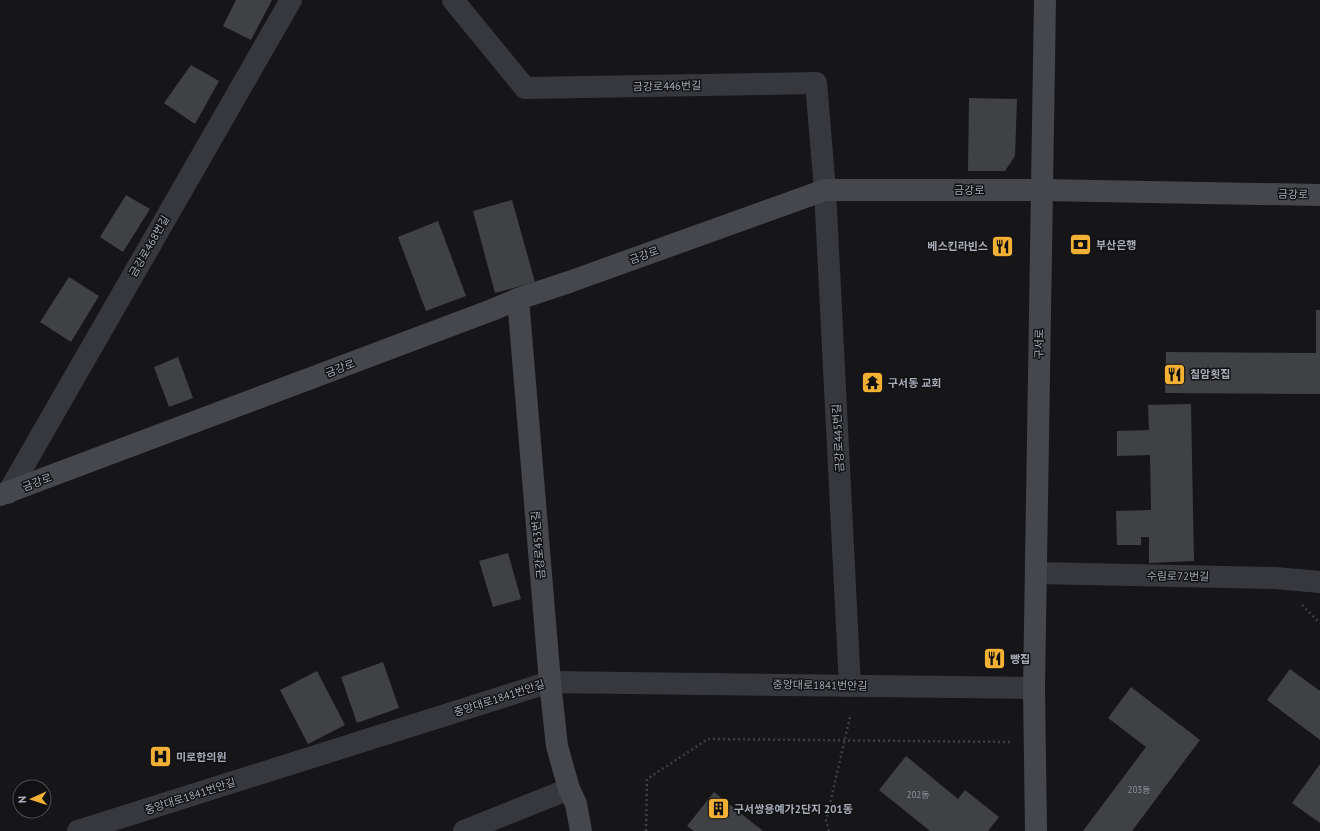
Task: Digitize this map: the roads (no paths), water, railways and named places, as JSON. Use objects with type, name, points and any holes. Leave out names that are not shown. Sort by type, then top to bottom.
[{"type":"street","name":"금강로468번길","points":[[4,494],[291,0]]},
{"type":"street","name":"금강로446번길","points":[[453,0],[525,88],[816,83],[826,190]]},
{"type":"street","name":"구서로","points":[[1036,831],[1034,688],[1045,0]]},
{"type":"street","name":"금강로","points":[[4,494],[518,299],[576,280],[826,190],[1042,190],[1320,195]]},
{"type":"street","name":"금강로445번길","points":[[826,190],[850,686]]},
{"type":"street","name":"금강로453번길","points":[[518,299],[550,682],[557,746],[569,789],[576,804],[581,831]]},
{"type":"street","name":"수림로72번길","points":[[1036,573],[1275,578],[1320,582]]},
{"type":"street","name":"중앙대로1841번안길","points":[[78,831],[550,682],[1034,688]]},
{"type":"street","points":[[464,831],[569,789]]},
{"type":"place","name":"부산은행","points":[[1081,245]]},
{"type":"place","name":"베스킨라빈스","points":[[1003,246]]},
{"type":"place","name":"칠암횟집","points":[[1175,374]]},
{"type":"place","name":"구서동 교회","points":[[873,383]]},
{"type":"place","name":"빵집","points":[[995,659]]},
{"type":"place","name":"미로한의원","points":[[160,757]]},
{"type":"place","name":"구서쌍용예가2단지 201동","points":[[718,809]]}]
